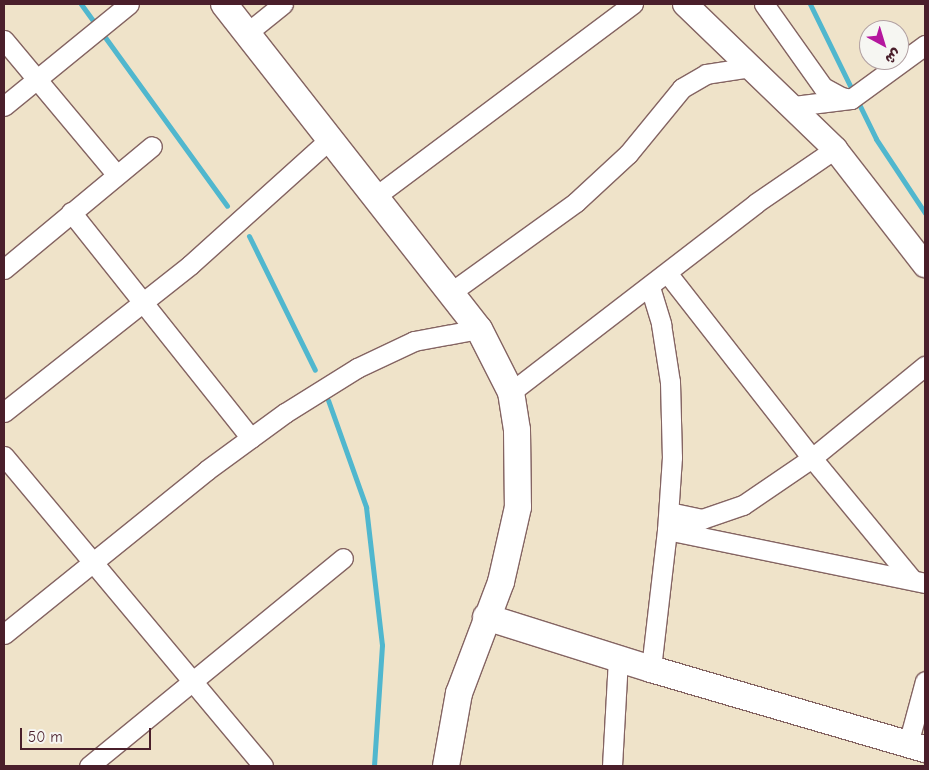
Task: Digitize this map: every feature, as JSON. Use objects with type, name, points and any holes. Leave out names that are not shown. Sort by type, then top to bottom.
[{"type":"main road","points":[[224,4],[329,140],[376,196],[479,328],[511,392],[518,448],[518,507],[501,582],[486,617],[459,693],[446,766]]},
{"type":"main road","points":[[486,617],[650,669],[917,747]]},
{"type":"street","points":[[4,106],[129,4]]},
{"type":"street","points":[[247,33],[283,4]]},
{"type":"street","points":[[376,196],[633,4]]},
{"type":"street","points":[[685,4],[794,106],[835,149],[925,265]]},
{"type":"street","points":[[764,4],[816,80],[831,93],[851,99]]},
{"type":"street","points":[[4,40],[116,174]]},
{"type":"street","points":[[794,106],[851,99],[925,45]]},
{"type":"street","points":[[450,293],[576,202],[628,154],[682,88],[706,74],[752,67]]},
{"type":"street","points":[[4,412],[143,303],[329,140]]},
{"type":"street","points":[[4,269],[152,146]]},
{"type":"street","points":[[511,392],[668,274],[756,203],[835,149]]},
{"type":"street","points":[[71,212],[251,438]]},
{"type":"street","points":[[668,274],[812,458],[918,581]]},
{"type":"street","points":[[650,287],[661,324],[670,382],[668,521],[650,669]]},
{"type":"street","points":[[4,634],[251,438],[357,368],[414,341],[479,328]]},
{"type":"street","points":[[668,521],[702,519],[723,514],[743,505],[812,458],[925,366]]},
{"type":"street","points":[[4,456],[263,766]]},
{"type":"street","points":[[668,521],[918,581]]},
{"type":"street","points":[[89,766],[343,558]]},
{"type":"street","points":[[612,766],[618,658]]},
{"type":"street","points":[[917,747],[925,681]]},
{"type":"waterway","points":[[81,4],[227,206]]},
{"type":"waterway","points":[[810,4],[876,139],[925,213]]},
{"type":"waterway","points":[[249,236],[315,370]]},
{"type":"waterway","points":[[328,400],[366,507],[382,645],[374,766]]}]
